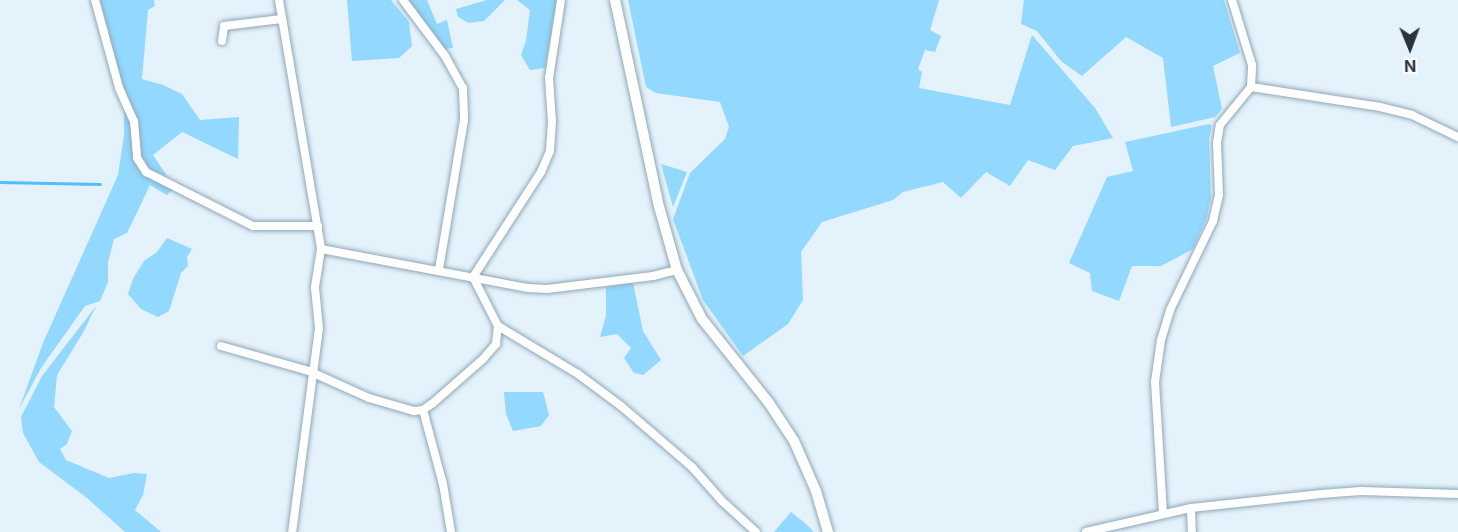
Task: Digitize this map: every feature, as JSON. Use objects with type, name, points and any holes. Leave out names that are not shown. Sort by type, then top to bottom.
[{"type":"street","points":[[95,0],[119,88],[134,121],[137,158],[146,172],[253,226],[318,226]]},
{"type":"street","points":[[279,0],[321,249],[315,288],[319,328],[292,532]]},
{"type":"street","points":[[403,0],[445,56],[463,88],[464,120],[439,270]]},
{"type":"street","points":[[473,277],[541,172],[550,151],[552,122],[549,65],[561,0]]},
{"type":"street","points":[[615,0],[658,203],[677,270],[702,319],[769,403],[794,441],[816,491],[828,532]]},
{"type":"street","points":[[1163,513],[1155,382],[1161,340],[1170,310],[1213,221],[1219,195],[1216,143],[1220,125],[1251,87],[1252,65],[1232,0]]},
{"type":"street","points":[[222,41],[224,26],[282,19]]},
{"type":"street","points":[[1251,87],[1380,107],[1412,116],[1458,137]]},
{"type":"street","points":[[321,249],[528,288],[547,289],[653,276],[677,270]]},
{"type":"street","points":[[473,277],[498,326],[578,374],[621,406],[692,467],[722,501],[756,532]]},
{"type":"street","points":[[221,345],[313,373],[399,408],[423,410],[483,359],[496,344],[498,326]]},
{"type":"street","points":[[423,410],[443,484],[451,532]]},
{"type":"street","points":[[1086,532],[1191,508],[1361,491],[1458,494]]},
{"type":"street","points":[[1191,508],[1192,532]]},
{"type":"shaded area","points":[[100,0],[154,0],[155,6],[148,10],[142,79],[182,94],[200,120],[239,117],[238,159],[182,132],[153,155],[167,176],[149,169],[140,152],[137,121],[122,83]]},
{"type":"shaded area","points":[[347,0],[391,0],[409,22],[412,46],[399,58],[352,61]]},
{"type":"shaded area","points":[[408,0],[427,0],[437,24],[447,20],[453,48],[444,49]]},
{"type":"shaded area","points":[[487,0],[505,0],[484,21],[469,23],[458,17],[456,9]]},
{"type":"shaded area","points":[[517,0],[557,0],[545,68],[530,70],[521,55],[526,41],[530,10]]},
{"type":"shaded area","points":[[628,0],[939,0],[930,30],[941,36],[935,52],[925,50],[918,69],[922,72],[919,88],[1010,105],[1032,35],[1095,108],[1113,138],[1073,146],[1055,170],[1028,160],[1010,186],[986,172],[961,198],[943,182],[903,192],[893,200],[822,222],[801,252],[803,300],[788,324],[743,356],[703,300],[673,219],[690,173],[725,139],[729,127],[720,102],[656,93],[646,87]]},
{"type":"shaded area","points":[[1024,0],[1224,0],[1240,53],[1213,66],[1222,109],[1215,117],[1171,127],[1163,58],[1126,37],[1082,76],[1061,61],[1037,31],[1021,24]]},
{"type":"shaded area","points":[[124,105],[131,120],[133,154],[137,165],[173,189],[167,195],[150,185],[127,233],[114,239],[108,262],[108,282],[100,301],[85,306],[41,368],[19,409],[43,343],[118,175],[124,135]]},
{"type":"shaded area","points":[[1209,124],[1212,126],[1209,139],[1211,198],[1207,217],[1193,249],[1161,266],[1132,266],[1119,301],[1092,291],[1090,273],[1069,263],[1107,177],[1133,171],[1125,142]]},
{"type":"shaded area","points":[[661,164],[687,172],[673,207]]},
{"type":"shaded area","points":[[167,238],[192,249],[187,257],[188,266],[181,273],[169,311],[158,317],[141,309],[128,294],[133,279],[144,261],[157,252]]},
{"type":"shaded area","points":[[633,283],[643,331],[661,360],[643,375],[634,373],[624,358],[631,348],[617,334],[600,337],[606,316],[606,287]]},
{"type":"shaded area","points":[[96,306],[84,331],[57,375],[54,407],[72,431],[67,444],[60,449],[66,460],[109,478],[134,473],[147,474],[143,495],[135,510],[161,532],[125,532],[87,498],[39,462],[23,433],[21,417],[42,376]]},
{"type":"shaded area","points":[[504,392],[543,392],[549,415],[541,426],[513,431],[506,414]]},
{"type":"shaded area","points":[[791,512],[805,523],[814,532],[774,532]]},
{"type":"waterway","points":[[0,182],[100,184]]}]
